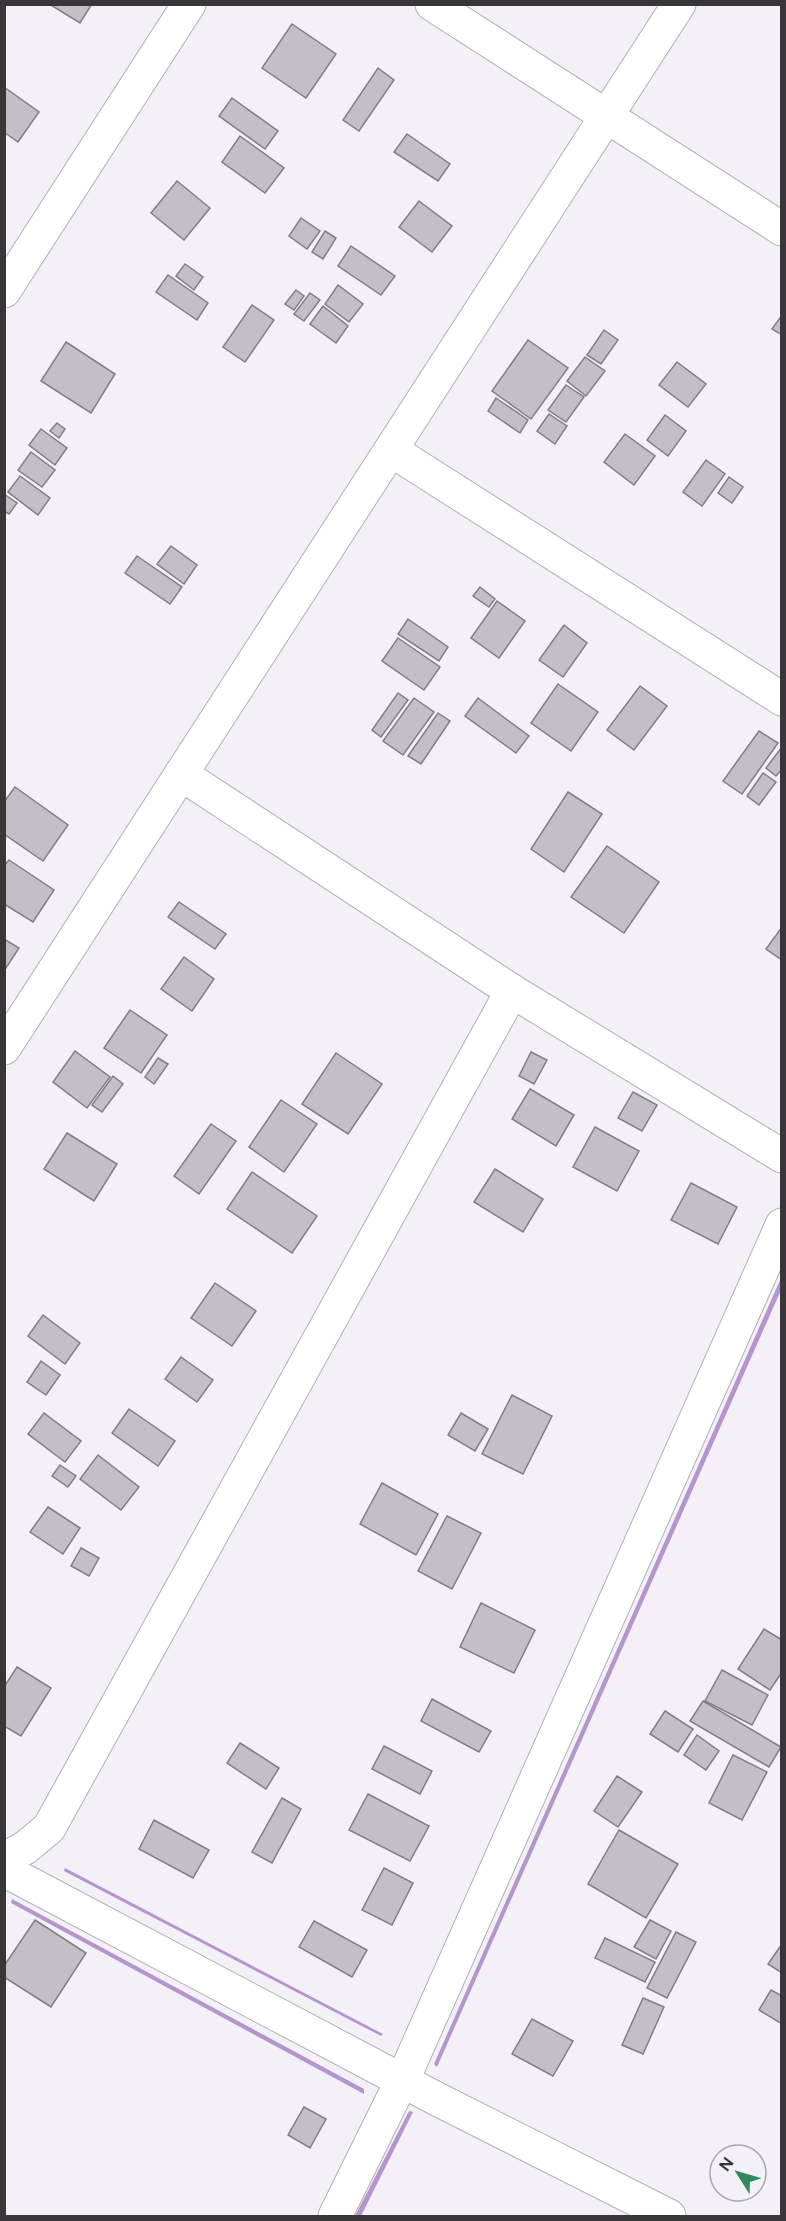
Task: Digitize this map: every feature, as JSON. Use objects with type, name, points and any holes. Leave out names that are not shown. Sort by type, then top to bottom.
[{"type":"street","points":[[4,291],[189,4]]},
{"type":"street","points":[[432,4],[782,229]]},
{"type":"street","points":[[4,1048],[679,4]]},
{"type":"street","points":[[391,450],[782,699]]},
{"type":"street","points":[[181,774],[512,991],[782,1156]]},
{"type":"street","points":[[4,1859],[25,1848],[49,1828],[512,991]]},
{"type":"street","points":[[334,2217],[402,2079],[782,1225]]},
{"type":"street","points":[[4,1870],[669,2217]]},
{"type":"shaded area","points":[[781,1278],[781,1290],[437,2067],[434,2064]]},
{"type":"shaded area","points":[[65,1868],[383,2034],[381,2036],[64,1871]]},
{"type":"shaded area","points":[[12,1899],[364,2089],[364,2094],[11,1903]]},
{"type":"shaded area","points":[[409,2111],[413,2112],[361,2216],[355,2216]]},
{"type":"building","points":[[49,4],[92,4],[80,23]]},
{"type":"building","points":[[292,24],[336,54],[306,98],[262,68]]},
{"type":"building","points":[[378,68],[394,80],[359,131],[343,120]]},
{"type":"building","points":[[4,87],[39,112],[18,142],[4,132]]},
{"type":"building","points":[[232,98],[278,131],[265,149],[219,116]]},
{"type":"building","points":[[407,134],[450,164],[438,181],[394,152]]},
{"type":"building","points":[[240,136],[284,168],[265,193],[222,162]]},
{"type":"building","points":[[177,181],[210,208],[184,240],[151,213]]},
{"type":"building","points":[[419,201],[452,226],[432,252],[399,227]]},
{"type":"building","points":[[301,218],[320,231],[307,249],[289,236]]},
{"type":"building","points":[[325,231],[336,238],[323,259],[312,252]]},
{"type":"building","points":[[351,246],[395,276],[381,295],[338,266]]},
{"type":"building","points":[[185,264],[203,277],[194,290],[176,276]]},
{"type":"building","points":[[168,275],[208,303],[197,320],[156,292]]},
{"type":"building","points":[[338,285],[363,304],[349,322],[325,304]]},
{"type":"building","points":[[296,290],[304,296],[294,310],[285,304]]},
{"type":"building","points":[[310,293],[320,300],[304,321],[294,314]]},
{"type":"building","points":[[252,305],[274,320],[245,362],[223,347]]},
{"type":"building","points":[[323,306],[348,326],[336,343],[310,324]]},
{"type":"building","points":[[782,315],[782,335],[772,329]]},
{"type":"building","points":[[604,330],[618,340],[601,364],[587,355]]},
{"type":"building","points":[[528,340],[568,368],[531,419],[492,391]]},
{"type":"building","points":[[66,342],[115,374],[91,413],[41,381]]},
{"type":"building","points":[[585,357],[605,371],[586,396],[567,381]]},
{"type":"building","points":[[677,362],[706,384],[688,407],[659,385]]},
{"type":"building","points":[[566,385],[584,397],[566,422],[548,410]]},
{"type":"building","points":[[496,398],[528,420],[520,433],[488,411]]},
{"type":"building","points":[[549,414],[567,426],[555,444],[537,431]]},
{"type":"building","points":[[665,415],[686,431],[668,456],[647,440]]},
{"type":"building","points":[[57,423],[65,429],[59,438],[50,431]]},
{"type":"building","points":[[41,429],[67,448],[55,465],[29,445]]},
{"type":"building","points":[[625,434],[655,456],[634,485],[604,462]]},
{"type":"building","points":[[31,452],[55,470],[42,487],[18,470]]},
{"type":"building","points":[[706,460],[725,474],[702,506],[683,492]]},
{"type":"building","points":[[20,476],[50,498],[38,515],[8,492]]},
{"type":"building","points":[[729,477],[743,487],[732,503],[718,493]]},
{"type":"building","points":[[4,494],[17,503],[9,514],[4,511]]},
{"type":"building","points":[[171,546],[197,565],[184,584],[157,564]]},
{"type":"building","points":[[137,556],[182,587],[170,604],[125,573]]},
{"type":"building","points":[[480,587],[495,599],[489,607],[473,596]]},
{"type":"building","points":[[497,601],[525,621],[499,658],[471,638]]},
{"type":"building","points":[[408,619],[448,647],[439,661],[398,634]]},
{"type":"building","points":[[564,625],[587,643],[563,677],[539,660]]},
{"type":"building","points":[[398,638],[440,667],[424,690],[382,661]]},
{"type":"building","points":[[558,684],[598,712],[571,751],[531,723]]},
{"type":"building","points":[[640,686],[667,706],[634,750],[607,730]]},
{"type":"building","points":[[398,693],[408,700],[381,737],[372,730]]},
{"type":"building","points":[[414,698],[434,712],[403,755],[383,741]]},
{"type":"building","points":[[478,698],[529,736],[516,753],[465,716]]},
{"type":"building","points":[[438,713],[450,721],[421,764],[408,756]]},
{"type":"building","points":[[759,731],[778,743],[742,794],[723,781]]},
{"type":"building","points":[[782,747],[782,769],[776,776],[766,768]]},
{"type":"building","points":[[763,773],[776,782],[759,805],[747,796]]},
{"type":"building","points":[[15,787],[68,825],[43,861],[4,834],[4,802]]},
{"type":"building","points":[[568,792],[602,814],[564,872],[531,849]]},
{"type":"building","points":[[607,846],[659,882],[624,933],[571,897]]},
{"type":"building","points":[[9,860],[54,890],[33,922],[4,904],[4,866]]},
{"type":"building","points":[[179,902],[226,934],[215,949],[168,917]]},
{"type":"building","points":[[782,927],[782,960],[766,949]]},
{"type":"building","points":[[4,939],[19,948],[4,971]]},
{"type":"building","points":[[184,957],[214,979],[192,1011],[161,989]]},
{"type":"building","points":[[130,1010],[167,1035],[141,1073],[104,1048]]},
{"type":"building","points":[[75,1051],[110,1077],[87,1108],[53,1082]]},
{"type":"building","points":[[531,1052],[547,1060],[534,1084],[519,1076]]},
{"type":"building","points":[[336,1053],[382,1084],[348,1134],[302,1104]]},
{"type":"building","points":[[158,1058],[168,1064],[154,1084],[145,1077]]},
{"type":"building","points":[[113,1076],[123,1084],[102,1112],[92,1105]]},
{"type":"building","points":[[530,1089],[574,1115],[556,1146],[512,1119]]},
{"type":"building","points":[[633,1092],[657,1105],[642,1131],[618,1118]]},
{"type":"building","points":[[281,1100],[317,1124],[284,1172],[249,1147]]},
{"type":"building","points":[[211,1124],[236,1141],[199,1194],[174,1176]]},
{"type":"building","points":[[595,1127],[639,1151],[617,1191],[573,1167]]},
{"type":"building","points":[[67,1133],[117,1164],[94,1201],[44,1169]]},
{"type":"building","points":[[495,1169],[543,1199],[523,1232],[474,1202]]},
{"type":"building","points":[[252,1172],[317,1216],[292,1253],[227,1209]]},
{"type":"building","points":[[691,1183],[737,1207],[718,1244],[671,1220]]},
{"type":"building","points":[[215,1283],[256,1311],[232,1346],[191,1318]]},
{"type":"building","points":[[43,1315],[80,1343],[65,1364],[28,1336]]},
{"type":"building","points":[[181,1357],[213,1380],[197,1402],[165,1379]]},
{"type":"building","points":[[41,1361],[60,1375],[46,1395],[27,1382]]},
{"type":"building","points":[[512,1395],[552,1416],[523,1474],[482,1454]]},
{"type":"building","points":[[129,1409],[175,1441],[158,1466],[112,1433]]},
{"type":"building","points":[[44,1413],[81,1441],[65,1462],[28,1434]]},
{"type":"building","points":[[461,1413],[488,1429],[475,1451],[448,1435]]},
{"type":"building","points":[[98,1455],[139,1487],[121,1510],[80,1479]]},
{"type":"building","points":[[60,1465],[76,1476],[68,1487],[52,1476]]},
{"type":"building","points":[[382,1483],[438,1514],[416,1555],[360,1524]]},
{"type":"building","points":[[48,1507],[80,1528],[63,1554],[30,1532]]},
{"type":"building","points":[[447,1516],[481,1533],[452,1589],[418,1571]]},
{"type":"building","points":[[81,1548],[99,1558],[89,1576],[71,1566]]},
{"type":"building","points":[[481,1603],[535,1630],[514,1673],[460,1647]]},
{"type":"building","points":[[764,1629],[782,1640],[782,1672],[770,1690],[738,1669]]},
{"type":"building","points":[[17,1667],[51,1688],[21,1736],[4,1726],[4,1687]]},
{"type":"building","points":[[722,1670],[768,1695],[752,1725],[705,1701]]},
{"type":"building","points":[[432,1699],[491,1731],[479,1752],[421,1721]]},
{"type":"building","points":[[703,1701],[781,1747],[769,1767],[690,1721]]},
{"type":"building","points":[[665,1711],[693,1729],[678,1752],[650,1734]]},
{"type":"building","points":[[697,1735],[719,1751],[706,1770],[684,1755]]},
{"type":"building","points":[[240,1743],[279,1768],[266,1789],[227,1763]]},
{"type":"building","points":[[384,1746],[432,1771],[420,1794],[372,1769]]},
{"type":"building","points":[[733,1755],[767,1772],[742,1820],[709,1803]]},
{"type":"building","points":[[617,1776],[642,1792],[618,1827],[594,1811]]},
{"type":"building","points":[[368,1794],[429,1826],[410,1861],[349,1830]]},
{"type":"building","points":[[282,1798],[301,1809],[272,1863],[252,1852]]},
{"type":"building","points":[[154,1820],[209,1850],[193,1878],[139,1849]]},
{"type":"building","points":[[619,1830],[678,1864],[646,1918],[588,1884]]},
{"type":"building","points":[[384,1868],[413,1883],[392,1925],[362,1910]]},
{"type":"building","points":[[35,1920],[86,1953],[51,2007],[4,1977],[4,1966]]},
{"type":"building","points":[[650,1920],[671,1931],[656,1959],[634,1947]]},
{"type":"building","points":[[314,1921],[367,1950],[352,1977],[299,1947]]},
{"type":"building","points":[[676,1932],[696,1942],[667,1998],[647,1988]]},
{"type":"building","points":[[605,1938],[655,1962],[645,1982],[595,1958]]},
{"type":"building","points":[[782,1944],[782,1973],[768,1964]]},
{"type":"building","points":[[771,1990],[782,1996],[782,2024],[759,2010]]},
{"type":"building","points":[[643,1998],[664,2007],[643,2054],[622,2045]]},
{"type":"building","points":[[532,2019],[573,2041],[553,2076],[512,2054]]},
{"type":"building","points":[[304,2107],[326,2119],[310,2148],[288,2135]]}]
